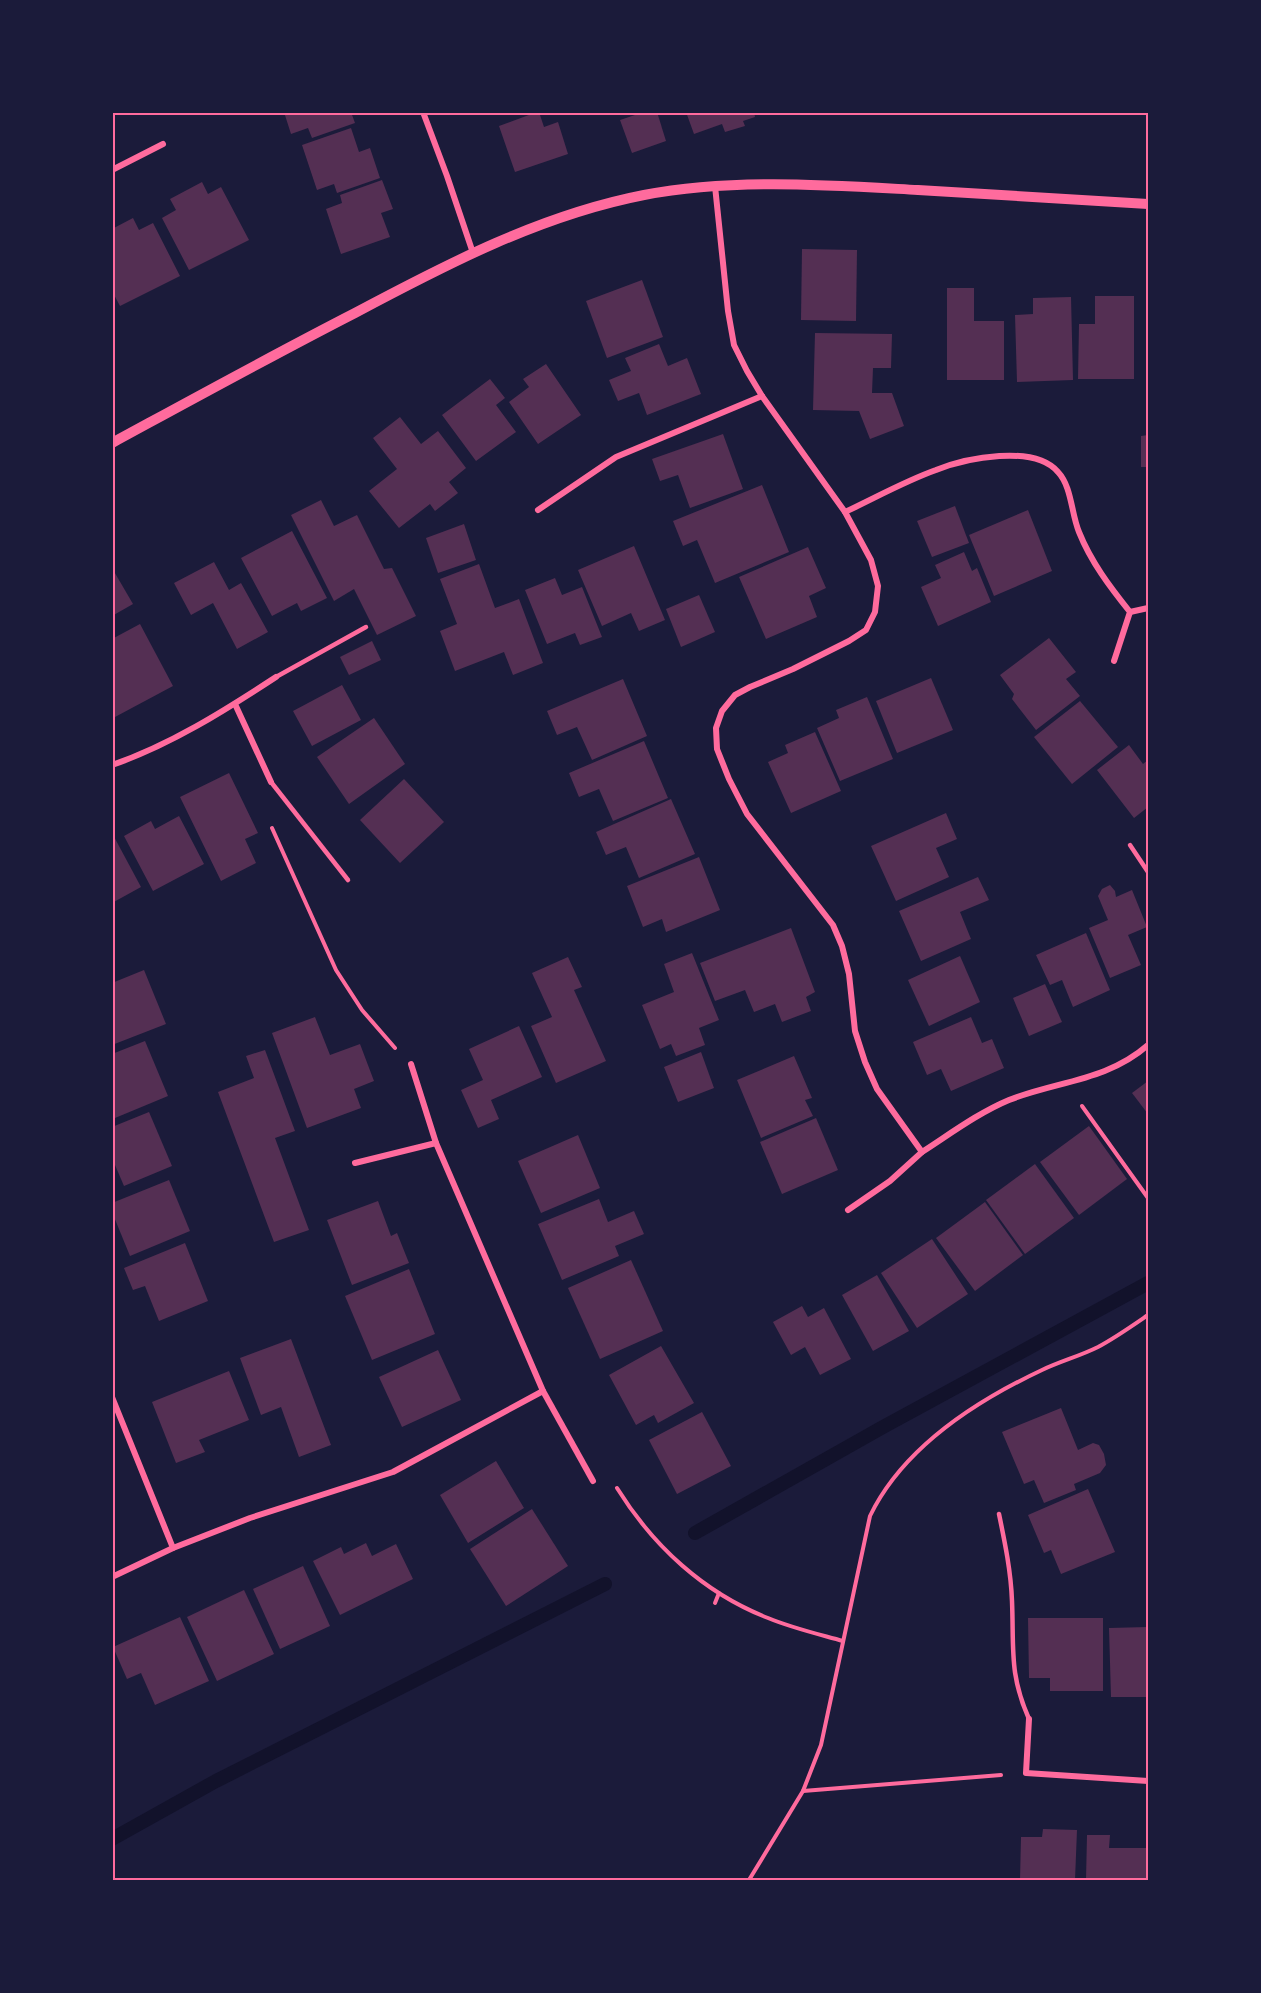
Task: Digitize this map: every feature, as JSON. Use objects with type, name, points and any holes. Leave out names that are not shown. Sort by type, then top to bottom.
[{"type":"street","points":[[423,112],[473,253]]},
{"type":"street","points":[[112,170],[163,144]]},
{"type":"street","points":[[112,443],[252,366],[473,253],[578,211],[645,195],[715,186],[807,183],[1149,204]]},
{"type":"street","points":[[715,186],[728,311],[734,345],[762,396],[845,512],[871,560],[878,586],[875,612],[866,630],[849,641],[735,695],[723,711],[716,728],[717,749],[747,814],[833,925],[842,946],[849,974],[855,1031],[865,1062],[877,1089],[922,1152]]},
{"type":"street","points":[[538,510],[616,457],[762,396]]},
{"type":"street","points":[[845,512],[953,464],[1004,456],[1041,460],[1059,472],[1073,507],[1078,530],[1099,572],[1130,612]]},
{"type":"street","points":[[1130,612],[1149,609]]},
{"type":"street","points":[[1114,661],[1130,612]]},
{"type":"street","points":[[112,765],[139,756],[235,704],[276,677]]},
{"type":"street","points":[[235,704],[271,782]]},
{"type":"street","points":[[848,1210],[890,1181],[922,1152],[979,1115],[1006,1101],[1033,1091],[1096,1075],[1119,1065],[1149,1044]]},
{"type":"street","points":[[411,1064],[436,1143],[543,1391],[593,1481]]},
{"type":"street","points":[[355,1163],[436,1143]]},
{"type":"street","points":[[112,1577],[173,1548],[250,1518],[393,1472],[543,1391]]},
{"type":"street","points":[[112,1397],[173,1548]]},
{"type":"street","points":[[1029,1719],[1026,1773],[1149,1781]]},
{"type":"lane","points":[[276,677],[366,627]]},
{"type":"lane","points":[[271,782],[348,880]]},
{"type":"lane","points":[[1130,844],[1149,872]]},
{"type":"lane","points":[[999,1514],[1010,1571],[1014,1673],[1019,1696],[1029,1719]]},
{"type":"path","points":[[269,820],[336,970],[362,1010],[386,1040],[411,1064]]},
{"type":"path","points":[[1066,1084],[1149,1198]]},
{"type":"path","points":[[749,1881],[803,1791],[821,1745],[870,1516],[881,1494],[931,1439],[989,1399],[1045,1369],[1099,1346],[1149,1315]]},
{"type":"path","points":[[593,1481],[608,1472],[649,1533],[686,1569],[719,1593],[768,1618],[843,1641]]},
{"type":"path","points":[[715,1603],[719,1593]]},
{"type":"path","points":[[803,1791],[1026,1773]]},
{"type":"building","points":[[284,112],[351,112],[355,123],[312,138],[308,128],[291,134]]},
{"type":"building","points":[[539,112],[544,127],[558,122],[568,154],[515,172],[499,126]]},
{"type":"building","points":[[644,112],[657,112],[666,141],[632,153],[620,120]]},
{"type":"building","points":[[686,112],[754,112],[755,117],[743,121],[745,126],[725,132],[722,124],[694,134]]},
{"type":"building","points":[[351,128],[359,152],[370,148],[380,178],[337,193],[334,184],[317,190],[302,145]]},
{"type":"building","points":[[382,180],[393,209],[381,213],[390,237],[341,254],[326,209],[342,203],[340,195]]},
{"type":"building","points":[[202,182],[208,194],[221,187],[249,240],[189,270],[162,218],[176,210],[170,199]]},
{"type":"building","points":[[133,218],[139,230],[153,223],[180,276],[120,306],[112,291],[112,229]]},
{"type":"building","points":[[802,249],[857,250],[856,321],[801,320]]},
{"type":"building","points":[[642,280],[663,337],[607,358],[586,301]]},
{"type":"building","points":[[947,288],[974,288],[974,321],[1004,321],[1004,380],[947,380]]},
{"type":"building","points":[[1095,296],[1134,296],[1134,379],[1078,379],[1079,324],[1095,324]]},
{"type":"building","points":[[1071,297],[1073,380],[1017,382],[1015,315],[1033,314],[1033,298]]},
{"type":"building","points":[[815,333],[892,334],[891,368],[873,368],[872,393],[892,393],[904,426],[870,439],[859,411],[813,410]]},
{"type":"building","points":[[659,344],[668,366],[687,358],[701,394],[647,415],[639,393],[618,401],[609,380],[631,371],[625,358]]},
{"type":"building","points":[[546,364],[581,415],[538,444],[509,402],[529,387],[523,379]]},
{"type":"building","points":[[490,379],[505,398],[496,405],[516,432],[476,461],[442,415]]},
{"type":"building","points":[[400,417],[421,444],[438,431],[466,468],[449,482],[458,493],[435,511],[430,504],[399,528],[369,491],[397,469],[373,438]]},
{"type":"building","points":[[723,434],[743,489],[690,508],[678,475],[660,481],[652,459]]},
{"type":"building","points":[[1148,435],[1148,467],[1141,467],[1141,436]]},
{"type":"building","points":[[762,485],[789,552],[715,583],[697,540],[683,546],[673,521]]},
{"type":"building","points":[[321,500],[334,526],[357,515],[384,569],[392,568],[416,616],[377,635],[354,589],[334,601],[291,515]]},
{"type":"building","points":[[955,506],[969,543],[932,557],[917,521]]},
{"type":"building","points":[[1028,510],[1052,571],[994,596],[969,535]]},
{"type":"building","points":[[464,524],[476,560],[438,573],[426,538]]},
{"type":"building","points":[[292,531],[327,598],[301,611],[297,603],[272,616],[241,558]]},
{"type":"building","points":[[634,546],[665,620],[639,631],[631,613],[602,626],[578,570]]},
{"type":"building","points":[[808,547],[826,588],[809,596],[817,617],[766,639],[739,577]]},
{"type":"building","points":[[964,552],[972,571],[977,568],[991,602],[938,626],[921,587],[941,578],[935,565]]},
{"type":"building","points":[[214,562],[229,590],[241,583],[268,632],[237,649],[213,603],[191,615],[174,583]]},
{"type":"building","points":[[479,564],[495,608],[519,599],[543,663],[513,675],[504,652],[455,671],[440,631],[457,624],[440,579]]},
{"type":"building","points":[[112,568],[133,604],[112,616]]},
{"type":"building","points":[[555,578],[562,595],[582,587],[602,637],[580,645],[575,633],[547,644],[525,590]]},
{"type":"building","points":[[699,595],[715,632],[681,647],[666,609]]},
{"type":"building","points":[[140,624],[173,686],[115,717],[112,712],[112,639]]},
{"type":"building","points":[[1049,638],[1076,672],[1066,679],[1080,696],[1036,730],[1012,699],[1014,694],[1000,675]]},
{"type":"building","points":[[372,641],[381,660],[349,675],[340,657]]},
{"type":"building","points":[[931,678],[953,730],[897,753],[876,701]]},
{"type":"building","points":[[623,679],[647,736],[592,760],[577,727],[557,735],[547,711]]},
{"type":"building","points":[[342,685],[361,720],[312,746],[293,711]]},
{"type":"building","points":[[867,697],[893,759],[840,781],[817,728],[839,718],[836,710]]},
{"type":"building","points":[[1080,701],[1118,747],[1072,784],[1034,737]]},
{"type":"building","points":[[374,718],[405,764],[349,804],[317,757]]},
{"type":"building","points":[[815,732],[841,791],[791,813],[768,762],[788,753],[785,745]]},
{"type":"building","points":[[644,741],[668,798],[613,821],[599,789],[579,797],[569,773]]},
{"type":"building","points":[[1129,745],[1143,764],[1148,760],[1148,807],[1134,818],[1097,770]]},
{"type":"building","points":[[229,773],[258,833],[245,839],[256,863],[221,881],[180,797]]},
{"type":"building","points":[[404,779],[444,822],[400,863],[360,820]]},
{"type":"building","points":[[671,799],[695,854],[639,878],[626,847],[606,855],[596,832]]},
{"type":"building","points":[[946,813],[957,839],[936,848],[949,877],[896,901],[871,846]]},
{"type":"building","points":[[179,816],[204,864],[153,891],[124,836],[151,821],[155,829]]},
{"type":"building","points":[[112,833],[141,887],[112,903]]},
{"type":"building","points":[[699,857],[720,910],[666,932],[662,919],[643,927],[627,886]]},
{"type":"building","points":[[978,877],[989,900],[960,912],[971,939],[921,961],[899,911]]},
{"type":"building","points":[[1110,885],[1116,897],[1132,890],[1147,927],[1128,935],[1141,965],[1110,978],[1089,928],[1108,920],[1098,896],[1102,889]]},
{"type":"building","points":[[791,928],[815,992],[806,997],[811,1011],[782,1022],[775,1004],[754,1012],[745,990],[715,1001],[700,963]]},
{"type":"building","points":[[1086,933],[1110,990],[1073,1007],[1062,980],[1050,985],[1036,955]]},
{"type":"building","points":[[692,953],[719,1020],[699,1028],[705,1045],[676,1056],[671,1044],[660,1049],[642,1005],[674,992],[664,964]]},
{"type":"building","points":[[960,956],[980,1002],[929,1026],[908,980]]},
{"type":"building","points":[[568,957],[582,987],[574,990],[606,1061],[556,1083],[531,1026],[552,1017],[532,973]]},
{"type":"building","points":[[144,970],[166,1024],[112,1045],[112,983]]},
{"type":"building","points":[[1045,984],[1062,1022],[1029,1036],[1013,998]]},
{"type":"building","points":[[315,1017],[330,1055],[360,1044],[374,1081],[354,1089],[361,1108],[307,1128],[272,1033]]},
{"type":"building","points":[[971,1017],[982,1043],[992,1039],[1004,1068],[951,1091],[941,1069],[927,1075],[913,1042]]},
{"type":"building","points":[[519,1026],[542,1077],[491,1100],[499,1119],[478,1128],[461,1090],[483,1080],[469,1049]]},
{"type":"building","points":[[145,1041],[168,1096],[115,1118],[112,1112],[112,1054]]},
{"type":"building","points":[[265,1050],[295,1131],[275,1138],[309,1230],[274,1242],[218,1092],[254,1078],[246,1056]]},
{"type":"building","points":[[701,1052],[714,1088],[678,1102],[664,1067]]},
{"type":"building","points":[[794,1056],[812,1098],[805,1100],[813,1116],[761,1138],[737,1080]]},
{"type":"building","points":[[1148,1081],[1148,1114],[1132,1093]]},
{"type":"building","points":[[149,1112],[172,1166],[124,1186],[112,1158],[112,1127]]},
{"type":"building","points":[[816,1118],[838,1170],[782,1194],[760,1142]]},
{"type":"building","points":[[1089,1126],[1127,1179],[1079,1215],[1040,1162]]},
{"type":"building","points":[[578,1135],[600,1188],[541,1213],[518,1161]]},
{"type":"building","points":[[1035,1164],[1074,1218],[1025,1254],[986,1200]]},
{"type":"building","points":[[169,1180],[190,1231],[130,1256],[112,1212],[112,1203]]},
{"type":"building","points":[[599,1199],[608,1222],[634,1211],[644,1234],[615,1246],[619,1256],[562,1280],[538,1224]]},
{"type":"building","points":[[378,1201],[391,1236],[397,1233],[409,1263],[352,1285],[327,1220]]},
{"type":"building","points":[[985,1202],[1023,1255],[975,1291],[936,1238]]},
{"type":"building","points":[[932,1239],[968,1294],[917,1328],[881,1273]]},
{"type":"building","points":[[185,1243],[208,1301],[159,1321],[145,1286],[133,1290],[124,1268]]},
{"type":"building","points":[[631,1260],[663,1331],[600,1359],[568,1288]]},
{"type":"building","points":[[409,1269],[435,1334],[372,1360],[345,1296]]},
{"type":"building","points":[[877,1275],[909,1331],[873,1351],[842,1295]]},
{"type":"building","points":[[802,1306],[808,1317],[824,1308],[851,1359],[820,1375],[805,1347],[791,1355],[773,1322]]},
{"type":"building","points":[[291,1339],[331,1445],[299,1457],[281,1407],[261,1415],[240,1358]]},
{"type":"building","points":[[661,1346],[694,1403],[658,1423],[654,1415],[636,1425],[609,1375]]},
{"type":"building","points":[[438,1350],[461,1400],[402,1427],[379,1377]]},
{"type":"building","points":[[229,1371],[249,1420],[199,1440],[205,1452],[176,1463],[152,1402]]},
{"type":"building","points":[[1061,1408],[1078,1450],[1093,1443],[1099,1445],[1106,1465],[1100,1473],[1074,1484],[1076,1490],[1044,1503],[1034,1480],[1024,1484],[1002,1432]]},
{"type":"building","points":[[702,1412],[731,1466],[677,1494],[649,1440]]},
{"type":"building","points":[[496,1461],[524,1508],[468,1543],[440,1495]]},
{"type":"building","points":[[1088,1489],[1115,1552],[1061,1574],[1051,1550],[1044,1553],[1028,1515]]},
{"type":"building","points":[[532,1509],[568,1566],[506,1606],[470,1549]]},
{"type":"building","points":[[366,1543],[372,1556],[396,1544],[413,1579],[340,1615],[313,1561],[341,1547],[344,1554]]},
{"type":"building","points":[[303,1566],[330,1626],[280,1649],[253,1589]]},
{"type":"building","points":[[244,1590],[274,1654],[217,1681],[187,1617]]},
{"type":"building","points":[[180,1617],[209,1681],[155,1705],[141,1673],[127,1679],[113,1647]]},
{"type":"building","points":[[1028,1618],[1103,1618],[1103,1691],[1050,1691],[1050,1678],[1029,1678]]},
{"type":"building","points":[[1148,1627],[1148,1697],[1111,1697],[1109,1628]]},
{"type":"building","points":[[1043,1829],[1077,1830],[1075,1880],[1020,1880],[1021,1837],[1042,1837]]},
{"type":"building","points":[[1087,1835],[1110,1835],[1109,1848],[1148,1848],[1147,1880],[1086,1880]]},
{"type":"waterway","points":[[695,1533],[883,1427],[1148,1283]]},
{"type":"waterway","points":[[112,1839],[216,1781],[605,1584]]}]
